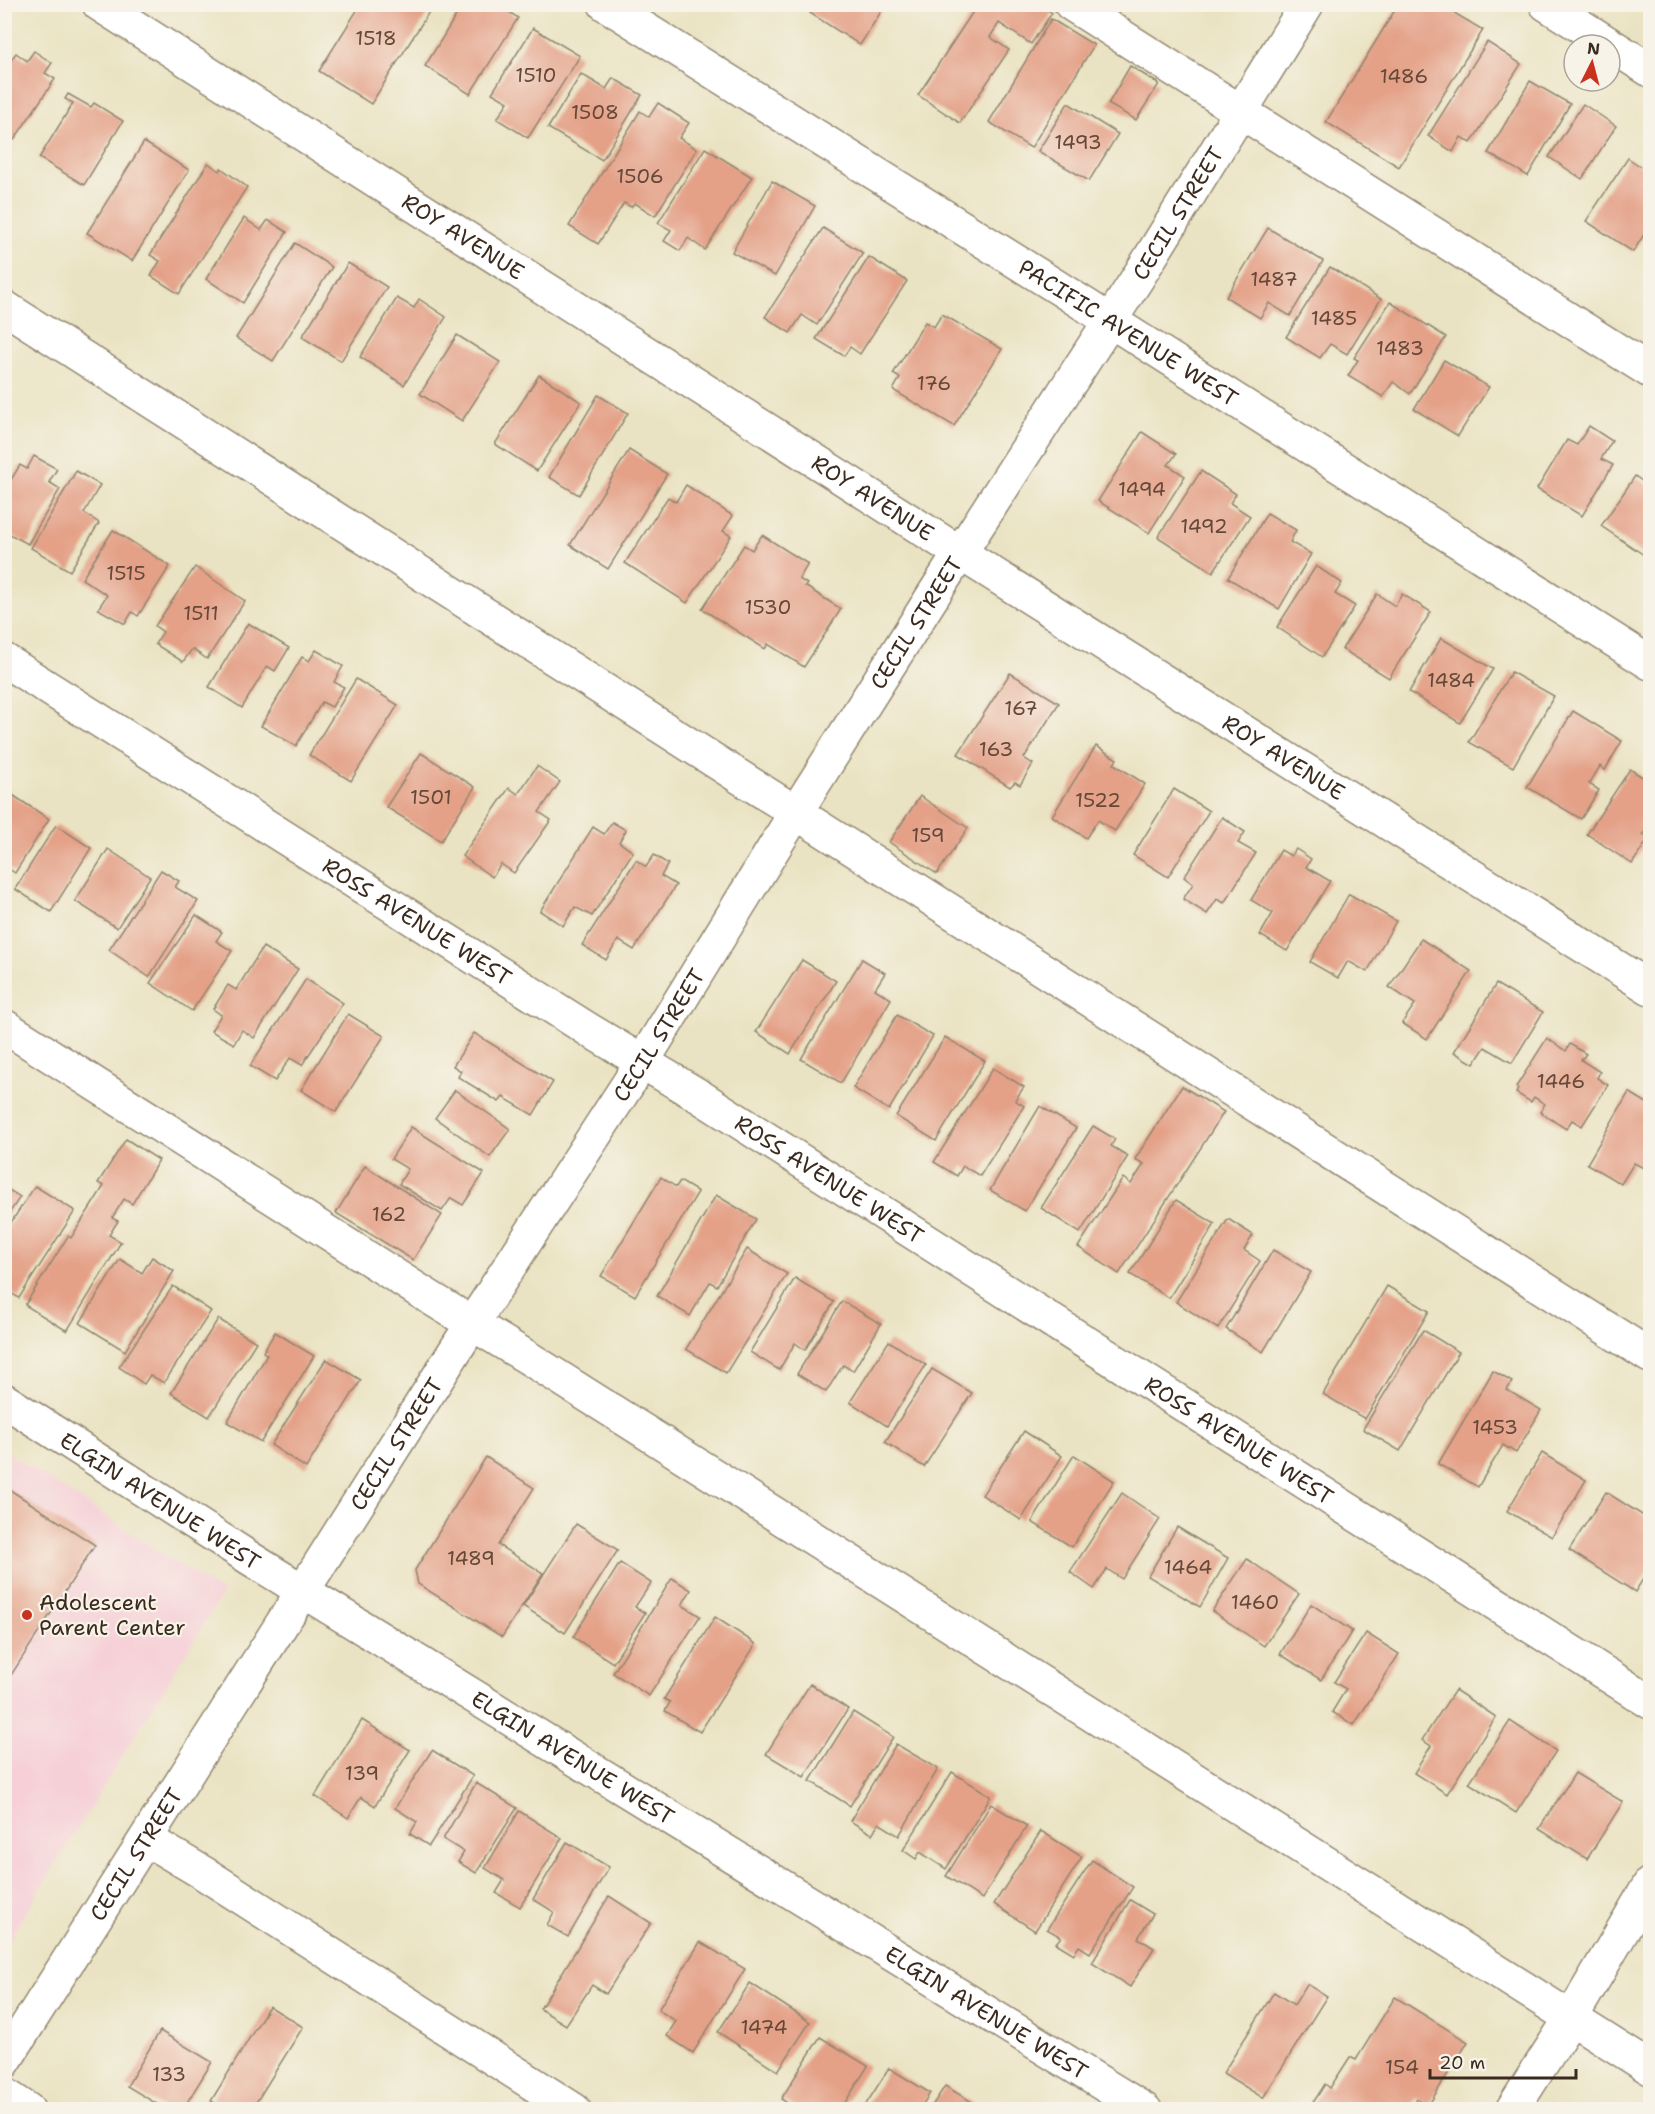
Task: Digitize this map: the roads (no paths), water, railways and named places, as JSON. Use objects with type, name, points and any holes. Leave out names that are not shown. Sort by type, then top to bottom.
[{"type":"street","name":"ROY AVENUE","points":[[99,4],[960,553],[1650,988]]},
{"type":"street","name":"PACIFIC AVENUE WEST","points":[[605,4],[1650,663]]},
{"type":"street","points":[[1071,4],[1650,371]]},
{"type":"street","name":"CECIL STREET","points":[[4,2062],[472,1324],[643,1061],[796,812],[1110,321],[1307,4]]},
{"type":"street","points":[[1546,4],[1650,70]]},
{"type":"street","points":[[4,307],[1650,1356]]},
{"type":"street","name":"ROSS AVENUE WEST","points":[[4,660],[579,1023],[643,1061],[1650,1702]]},
{"type":"street","points":[[4,1026],[1650,2068]]},
{"type":"street","name":"ELGIN AVENUE WEST","points":[[4,1400],[303,1591],[1145,2109]]},
{"type":"street","points":[[146,1839],[205,1874],[574,2109]]},
{"type":"street","points":[[1512,2109],[1571,2018],[1650,1884]]},
{"type":"street","points":[[4,2094],[28,2109]]},
{"type":"place","name":"Adolescent Parent Center","points":[[27,1615]]}]
